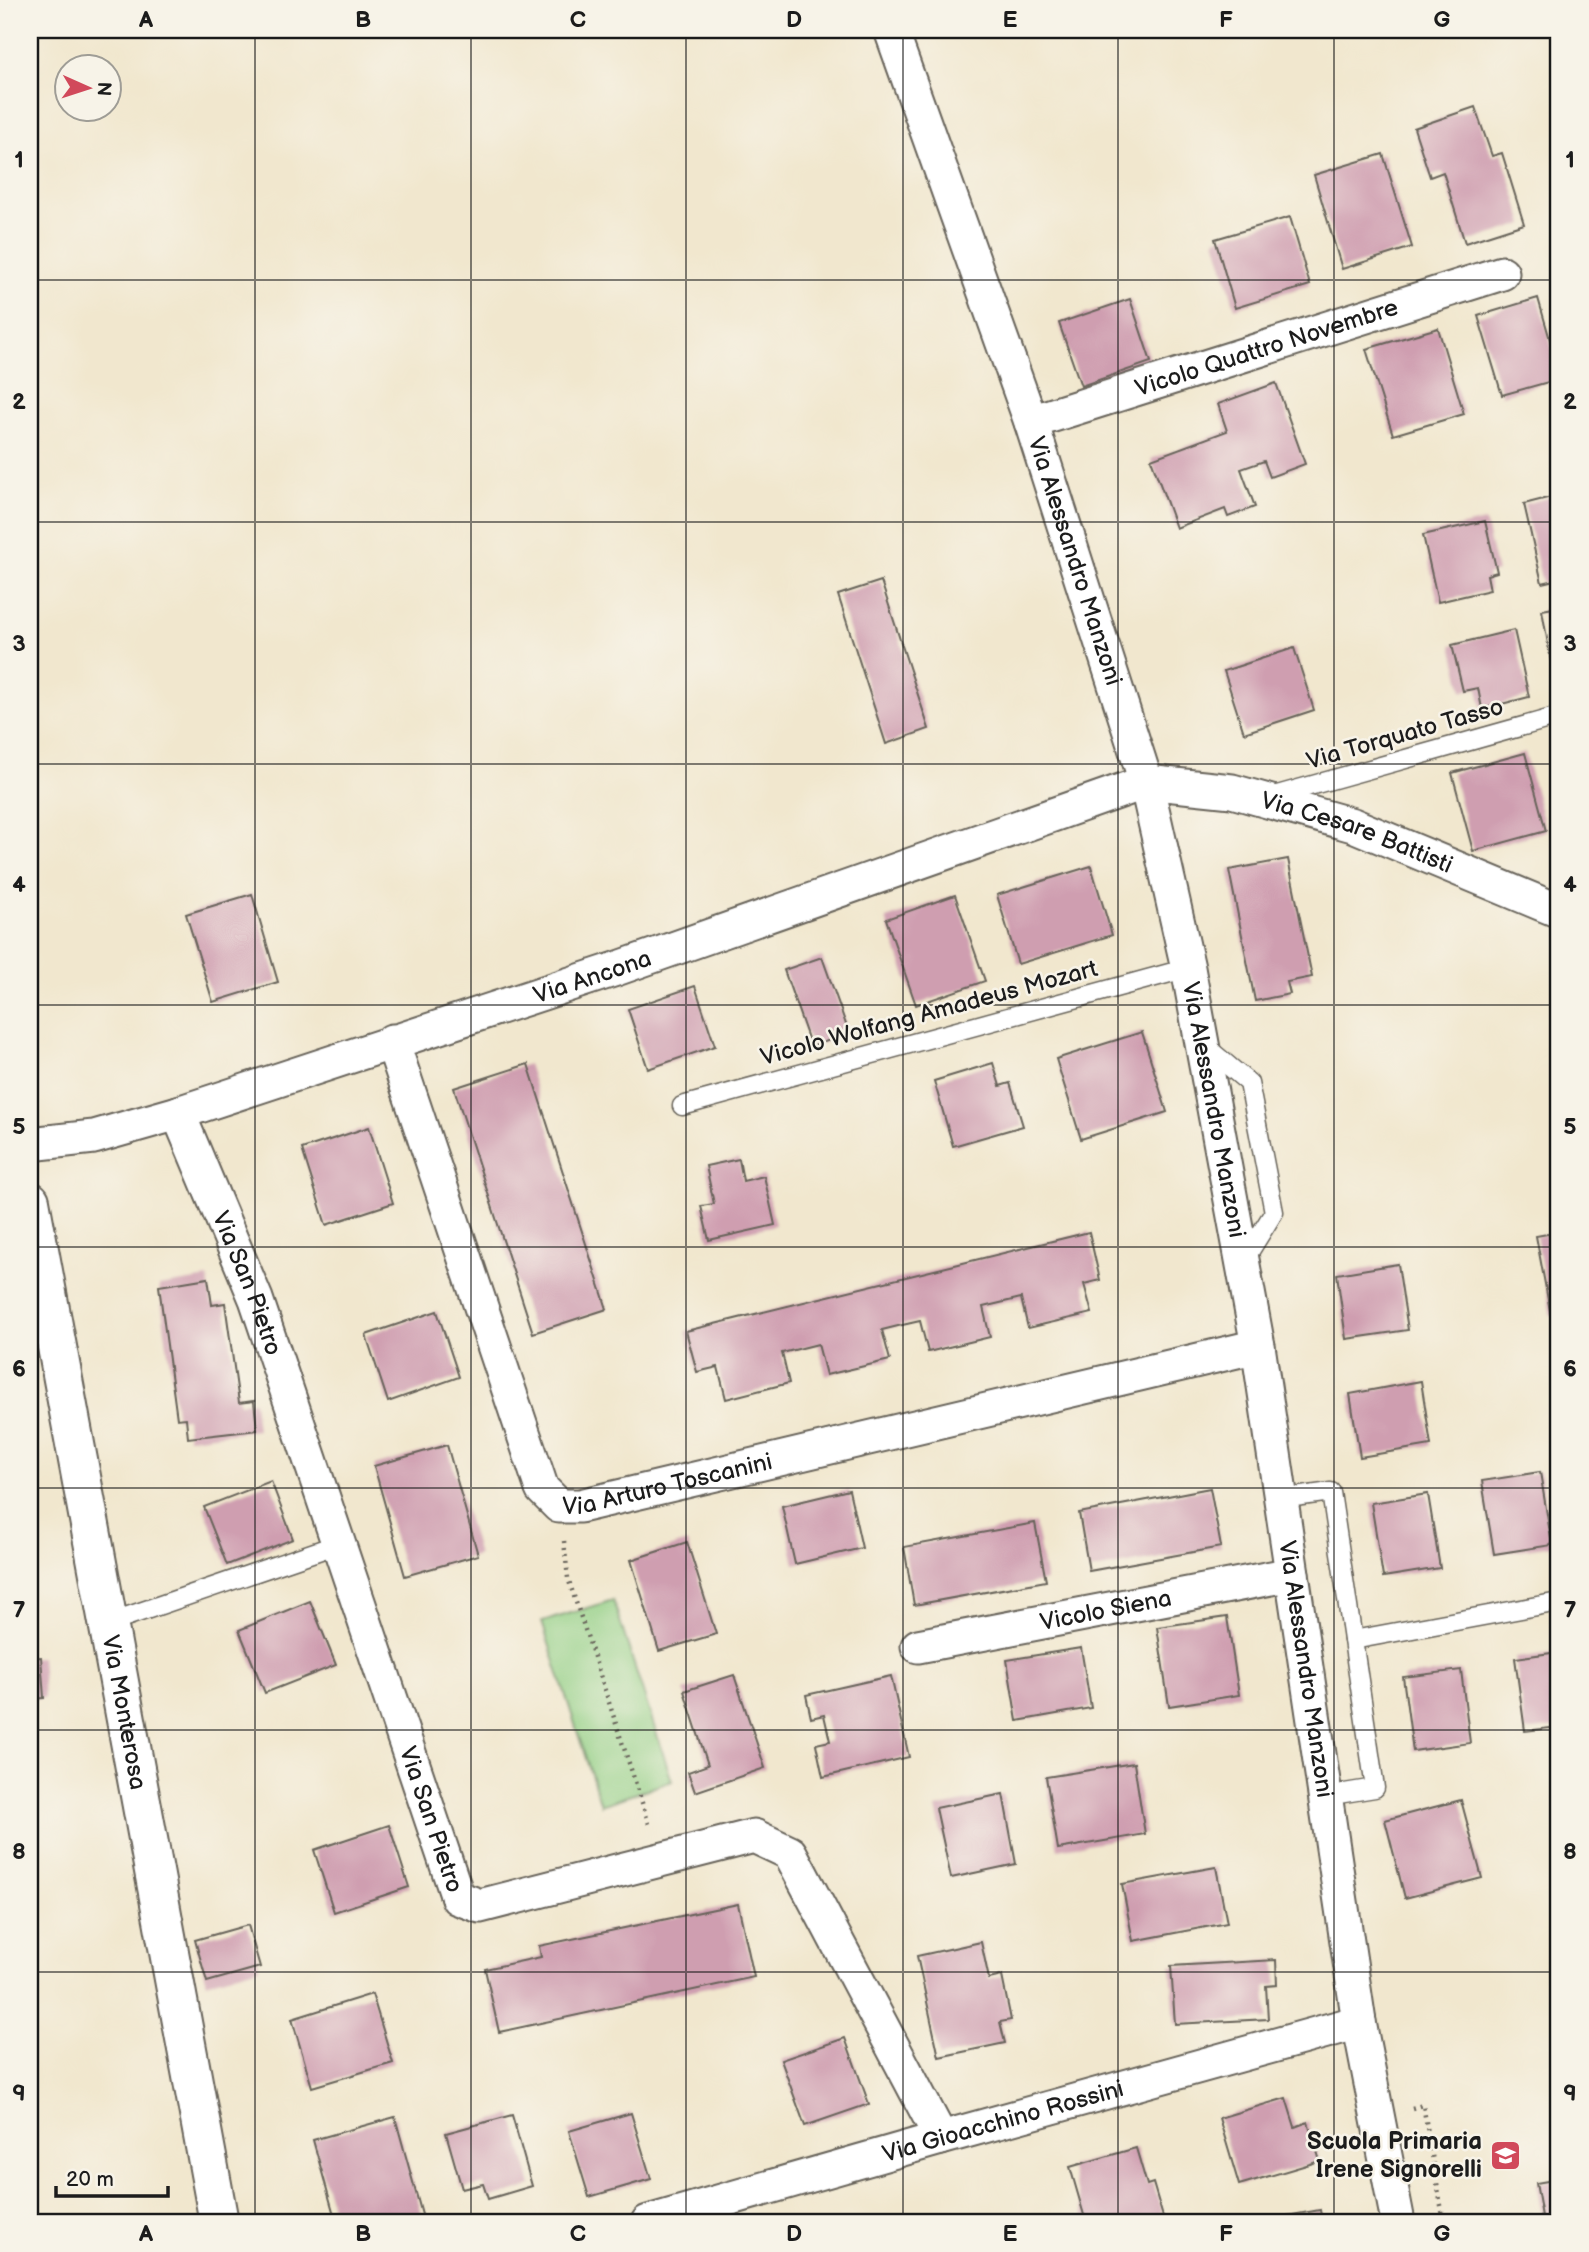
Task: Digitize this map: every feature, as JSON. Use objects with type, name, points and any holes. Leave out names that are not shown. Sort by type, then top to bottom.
[{"type":"main road","name":"Via Monterosa","points":[[30,1201],[219,2222]]},
{"type":"street","name":"Via Alessandro Manzoni","points":[[891,30],[1031,422],[1146,782],[1188,968],[1258,1346],[1359,2022],[1398,2222]]},
{"type":"street","name":"Vicolo Quattro Novembre","points":[[1031,422],[1502,274]]},
{"type":"street","name":"Via Cesare Battisti","points":[[1146,782],[1232,791],[1353,825],[1559,911]]},
{"type":"street","name":"Via Ancona","points":[[30,1144],[94,1137],[178,1113],[616,969],[1146,782]]},
{"type":"street","name":"Via Arturo Toscanini","points":[[392,1041],[542,1489],[559,1506],[580,1506],[1258,1346]]},
{"type":"street","name":"Via San Pietro","points":[[178,1113],[256,1299],[458,1898],[480,1906],[754,1836],[790,1853],[942,2138]]},
{"type":"street","name":"Vicolo Siena","points":[[918,1646],[1292,1573]]},
{"type":"street","name":"Via Gioacchino Rossini","points":[[648,2222],[1359,2022]]},
{"type":"lane","name":"Via Torquato Tasso","points":[[1263,798],[1559,716]]},
{"type":"lane","name":"Vicolo Wolfang Amadeus Mozart","points":[[682,1106],[1188,968]]},
{"type":"lane","points":[[1280,1499],[1331,1492],[1375,1788],[1326,1796]]},
{"type":"lane","points":[[108,1623],[338,1544]]},
{"type":"lane","points":[[1353,1640],[1559,1602]]},
{"type":"path","points":[[559,1506],[568,1578],[660,1860]]},
{"type":"path","points":[[1377,2115],[1423,2105],[1444,2222]]},
{"type":"green space","points":[[613,1600],[672,1781],[601,1805],[542,1622]]},
{"type":"building","points":[[1475,107],[1492,156],[1502,153],[1524,224],[1465,243],[1443,172],[1430,177],[1414,128]]},
{"type":"building","points":[[1383,154],[1412,247],[1342,269],[1314,175]]},
{"type":"building","points":[[1290,217],[1310,285],[1235,308],[1215,239]]},
{"type":"building","points":[[1538,298],[1559,379],[1502,395],[1478,316]]},
{"type":"building","points":[[1130,299],[1151,362],[1081,386],[1059,323]]},
{"type":"building","points":[[1438,328],[1464,414],[1393,435],[1366,349]]},
{"type":"building","points":[[1276,383],[1305,464],[1270,477],[1264,461],[1241,469],[1255,507],[1228,517],[1225,509],[1176,528],[1151,459],[1227,431],[1218,404]]},
{"type":"building","points":[[1559,495],[1559,579],[1542,583],[1524,504]]},
{"type":"building","points":[[1485,521],[1497,572],[1487,575],[1490,590],[1438,602],[1423,535]]},
{"type":"building","points":[[881,581],[929,729],[886,744],[838,595]]},
{"type":"building","points":[[1559,607],[1559,672],[1553,673],[1542,610]]},
{"type":"building","points":[[1514,630],[1529,697],[1482,709],[1478,688],[1463,691],[1452,645]]},
{"type":"building","points":[[1294,648],[1314,710],[1244,733],[1224,671]]},
{"type":"building","points":[[1525,753],[1546,831],[1473,851],[1452,773]]},
{"type":"building","points":[[1288,859],[1312,977],[1287,982],[1290,994],[1255,1001],[1229,870]]},
{"type":"building","points":[[1091,866],[1112,935],[1018,964],[997,895]]},
{"type":"building","points":[[252,894],[278,982],[213,1002],[186,914]]},
{"type":"building","points":[[955,895],[985,981],[916,1005],[886,919]]},
{"type":"building","points":[[822,957],[849,1033],[811,1047],[784,970]]},
{"type":"building","points":[[695,986],[715,1046],[648,1069],[628,1009]]},
{"type":"building","points":[[1142,1032],[1167,1112],[1081,1139],[1056,1059]]},
{"type":"building","points":[[993,1063],[1000,1086],[1010,1083],[1023,1126],[953,1146],[934,1081]]},
{"type":"building","points":[[528,1064],[607,1309],[533,1333],[454,1088]]},
{"type":"building","points":[[369,1127],[393,1203],[326,1225],[302,1149]]},
{"type":"building","points":[[739,1159],[743,1181],[764,1176],[775,1225],[709,1240],[701,1206],[714,1204],[706,1166]]},
{"type":"building","points":[[1089,1232],[1100,1280],[1084,1284],[1092,1313],[1028,1328],[1021,1298],[983,1307],[990,1337],[928,1352],[920,1321],[898,1326],[882,1330],[890,1360],[826,1375],[818,1344],[782,1353],[789,1383],[726,1399],[718,1367],[697,1372],[686,1331]]},
{"type":"building","points":[[1559,1232],[1559,1314],[1551,1316],[1536,1236]]},
{"type":"building","points":[[1398,1264],[1408,1330],[1346,1339],[1337,1274]]},
{"type":"building","points":[[208,1278],[212,1305],[225,1303],[239,1403],[254,1401],[257,1430],[188,1438],[186,1418],[177,1419],[159,1286]]},
{"type":"building","points":[[437,1311],[459,1377],[388,1402],[366,1335]]},
{"type":"building","points":[[1421,1381],[1431,1445],[1360,1457],[1350,1394]]},
{"type":"building","points":[[447,1445],[478,1555],[405,1576],[374,1466]]},
{"type":"building","points":[[1540,1472],[1552,1545],[1494,1554],[1482,1481]]},
{"type":"building","points":[[271,1481],[293,1539],[227,1565],[204,1507]]},
{"type":"building","points":[[1210,1488],[1221,1547],[1089,1571],[1079,1513]]},
{"type":"building","points":[[849,1490],[862,1548],[795,1564],[782,1506]]},
{"type":"building","points":[[1428,1494],[1440,1568],[1383,1577],[1371,1503]]},
{"type":"building","points":[[1035,1523],[1046,1581],[914,1605],[904,1547]]},
{"type":"building","points":[[687,1542],[716,1634],[659,1651],[631,1560]]},
{"type":"building","points":[[310,1601],[336,1665],[265,1693],[239,1630]]},
{"type":"building","points":[[1227,1617],[1239,1695],[1169,1706],[1157,1627]]},
{"type":"building","points":[[1081,1648],[1091,1708],[1017,1721],[1007,1660]]},
{"type":"building","points":[[1559,1652],[1559,1727],[1525,1731],[1515,1658]]},
{"type":"building","points":[[41,1657],[44,1698],[30,1699],[30,1658]]},
{"type":"building","points":[[1461,1670],[1470,1743],[1413,1751],[1403,1677]]},
{"type":"building","points":[[734,1675],[765,1768],[695,1792],[688,1772],[708,1765],[684,1691]]},
{"type":"building","points":[[891,1676],[909,1757],[823,1777],[816,1744],[830,1741],[824,1715],[811,1718],[806,1695]]},
{"type":"building","points":[[1134,1763],[1145,1834],[1058,1849],[1046,1777]]},
{"type":"building","points":[[1003,1794],[1016,1864],[951,1878],[936,1808]]},
{"type":"building","points":[[1461,1800],[1482,1878],[1405,1898],[1385,1820]]},
{"type":"building","points":[[389,1825],[409,1887],[334,1912],[314,1850]]},
{"type":"building","points":[[1216,1867],[1227,1923],[1133,1941],[1122,1884]]},
{"type":"building","points":[[738,1904],[754,1977],[499,2032],[485,1969],[541,1957],[539,1946]]},
{"type":"building","points":[[248,1925],[260,1967],[207,1982],[195,1940]]},
{"type":"building","points":[[981,1942],[989,1979],[1002,1976],[1011,2020],[1000,2022],[1005,2043],[939,2057],[917,1956]]},
{"type":"building","points":[[1276,1960],[1277,1985],[1266,1986],[1268,2019],[1175,2024],[1171,1966]]},
{"type":"building","points":[[372,1994],[393,2063],[312,2087],[292,2019]]},
{"type":"building","points":[[845,2038],[869,2104],[805,2126],[781,2060]]},
{"type":"building","points":[[1286,2098],[1295,2127],[1308,2122],[1320,2161],[1239,2185],[1219,2118]]},
{"type":"building","points":[[631,2113],[651,2179],[589,2197],[569,2131]]},
{"type":"building","points":[[512,2115],[532,2186],[488,2199],[483,2184],[462,2189],[446,2133]]},
{"type":"building","points":[[395,2117],[424,2222],[336,2222],[313,2140]]},
{"type":"building","points":[[1136,2148],[1147,2185],[1153,2183],[1163,2217],[1144,2222],[1086,2222],[1070,2167]]},
{"type":"building","points":[[1559,2179],[1559,2222],[1543,2222],[1536,2183]]},
{"type":"building","points":[[1320,2210],[1322,2222],[1259,2222],[1259,2221]]},
{"type":"place","name":"Scuola Primaria Irene Signorelli","points":[[1505,2155]]}]
